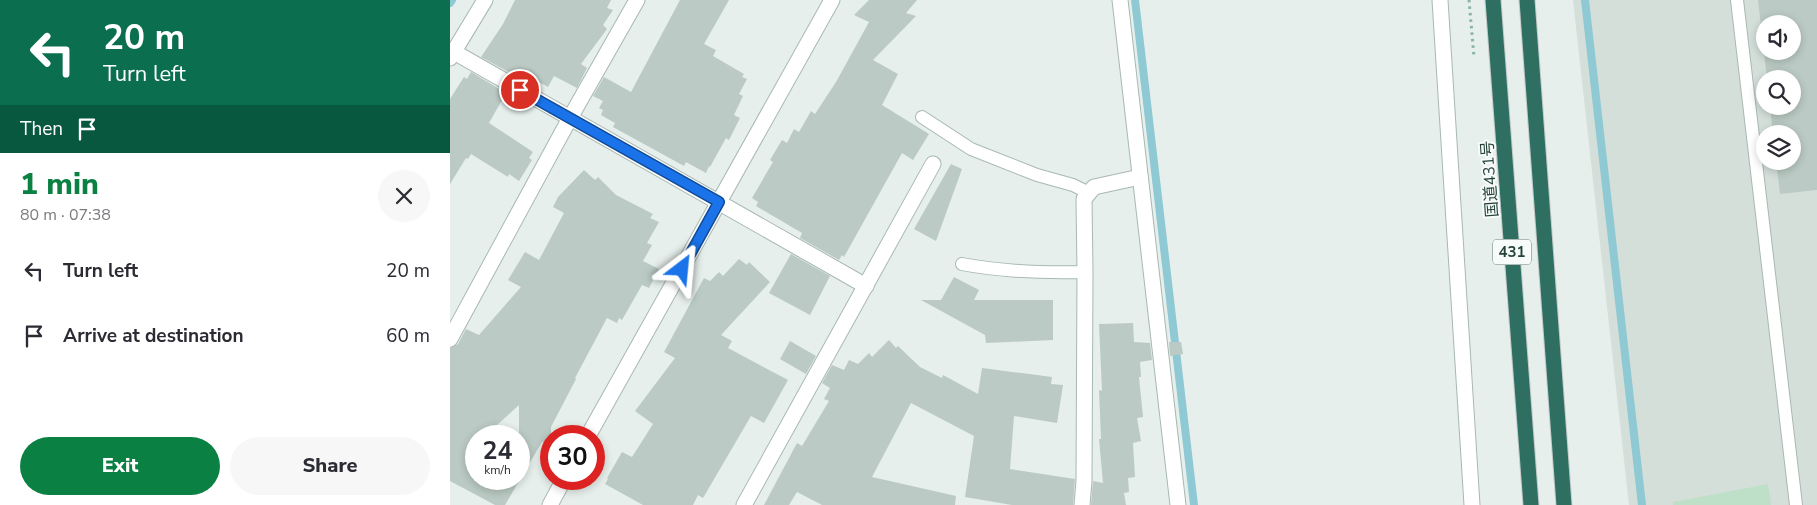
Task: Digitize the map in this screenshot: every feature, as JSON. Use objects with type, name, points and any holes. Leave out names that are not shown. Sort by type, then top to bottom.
[{"type":"highway","name":"国道431号","points":[[1493,0],[1531,505]]},
{"type":"highway","name":"431","points":[[1527,0],[1564,505]]},
{"type":"street","points":[[485,0],[452,55],[570,118],[866,286]]},
{"type":"street","points":[[450,339],[570,118],[638,0]]},
{"type":"street","points":[[594,425],[832,0]]},
{"type":"street","points":[[1120,0],[1178,505]]},
{"type":"street","points":[[1440,0],[1472,505]]},
{"type":"street","points":[[744,505],[933,164]]},
{"type":"street","points":[[1082,505],[1084,480],[1084,199],[1094,187],[1140,176]]},
{"type":"street","points":[[550,505],[558,490]]},
{"type":"lane","points":[[1737,0],[1796,505]]},
{"type":"lane","points":[[922,117],[971,149],[1037,175],[1073,185],[1089,193]]},
{"type":"lane","points":[[962,264],[1040,273],[1085,272]]},
{"type":"shaded area","points":[[1573,0],[1817,0],[1817,505],[1629,505]]},
{"type":"green space","points":[[1768,484],[1771,505],[1673,505],[1673,502]]},
{"type":"water","points":[[1131,0],[1139,0],[1198,505],[1190,505]]},
{"type":"building","points":[[515,0],[611,0],[607,8],[613,10],[603,25],[607,29],[581,64],[587,68],[577,88],[554,76],[548,87],[528,76],[527,79],[516,76],[481,57],[503,24]]},
{"type":"building","points":[[680,0],[729,0],[704,44],[716,50],[713,56],[744,74],[742,77],[747,79],[739,94],[743,96],[734,115],[740,118],[729,140],[726,138],[706,173],[686,162],[684,166],[613,127],[615,123],[601,115],[603,110],[599,108],[603,101],[593,96],[604,77],[631,92]]},
{"type":"building","points":[[869,0],[917,0],[906,13],[916,16],[873,60],[898,74],[882,105],[929,134],[913,160],[902,153],[844,257],[842,255],[839,260],[800,238],[802,233],[756,206],[758,202],[752,198],[773,162],[770,160],[782,140],[787,143],[794,129],[799,132],[811,111],[815,114],[836,82],[869,22],[854,15]]},
{"type":"building","points":[[1758,0],[1817,0],[1817,190],[1780,194],[1777,170],[1801,170],[1801,125],[1772,125],[1771,115],[1801,115],[1801,70],[1766,70],[1765,60],[1801,60],[1801,15],[1760,15]]},
{"type":"building","points":[[471,72],[506,93],[489,123],[533,152],[529,158],[532,160],[519,181],[509,174],[508,177],[471,154],[468,159],[466,158],[450,184],[450,99],[464,77],[467,79]]},
{"type":"building","points":[[951,164],[962,169],[936,241],[914,229]]},
{"type":"building","points":[[584,170],[595,180],[598,177],[616,195],[653,214],[650,218],[659,222],[647,243],[652,245],[643,261],[659,269],[649,288],[642,285],[622,320],[619,318],[617,323],[607,318],[552,425],[540,425],[540,445],[530,462],[530,425],[519,425],[519,405],[497,425],[465,425],[465,489],[450,481],[450,348],[458,344],[466,329],[479,335],[521,287],[508,280],[525,252],[539,260],[564,213],[553,207],[558,197]]},
{"type":"building","points":[[791,254],[830,276],[810,315],[769,293]]},
{"type":"building","points":[[739,259],[747,265],[749,262],[770,282],[721,335],[732,341],[728,348],[788,380],[764,423],[751,416],[703,498],[698,495],[693,505],[643,505],[605,484],[607,478],[622,452],[632,457],[653,424],[635,411],[675,358],[664,352],[704,278],[710,281],[719,272],[723,276]]},
{"type":"building","points":[[954,277],[979,290],[974,300],[1053,300],[1053,340],[986,343],[985,335],[921,300],[941,300]]},
{"type":"building","points":[[1133,323],[1134,342],[1150,343],[1152,360],[1140,362],[1141,377],[1139,377],[1143,417],[1137,418],[1141,441],[1133,443],[1135,477],[1128,478],[1129,492],[1124,493],[1126,505],[1091,505],[1093,481],[1103,483],[1099,439],[1101,439],[1099,390],[1102,391],[1099,324]]},
{"type":"building","points":[[889,340],[920,367],[942,378],[943,375],[978,394],[982,368],[1052,377],[1051,384],[1063,385],[1057,423],[1014,416],[1010,469],[1075,479],[1073,505],[1012,505],[965,497],[974,436],[911,403],[872,477],[956,496],[955,505],[822,505],[797,492],[789,505],[764,505],[797,443],[802,446],[829,401],[824,399],[830,388],[822,383],[832,365],[844,370],[849,360],[858,364],[869,353],[872,357]]},
{"type":"building","points":[[790,341],[816,356],[806,374],[780,359]]},
{"type":"building","points":[[1169,342],[1181,342],[1183,354],[1170,356]]},
{"type":"building","points":[[467,490],[514,490],[505,505],[495,505]]},
{"type":"waterway","points":[[1585,0],[1642,505]]},
{"type":"route","points":[[520,90],[719,202],[682,269]]}]
